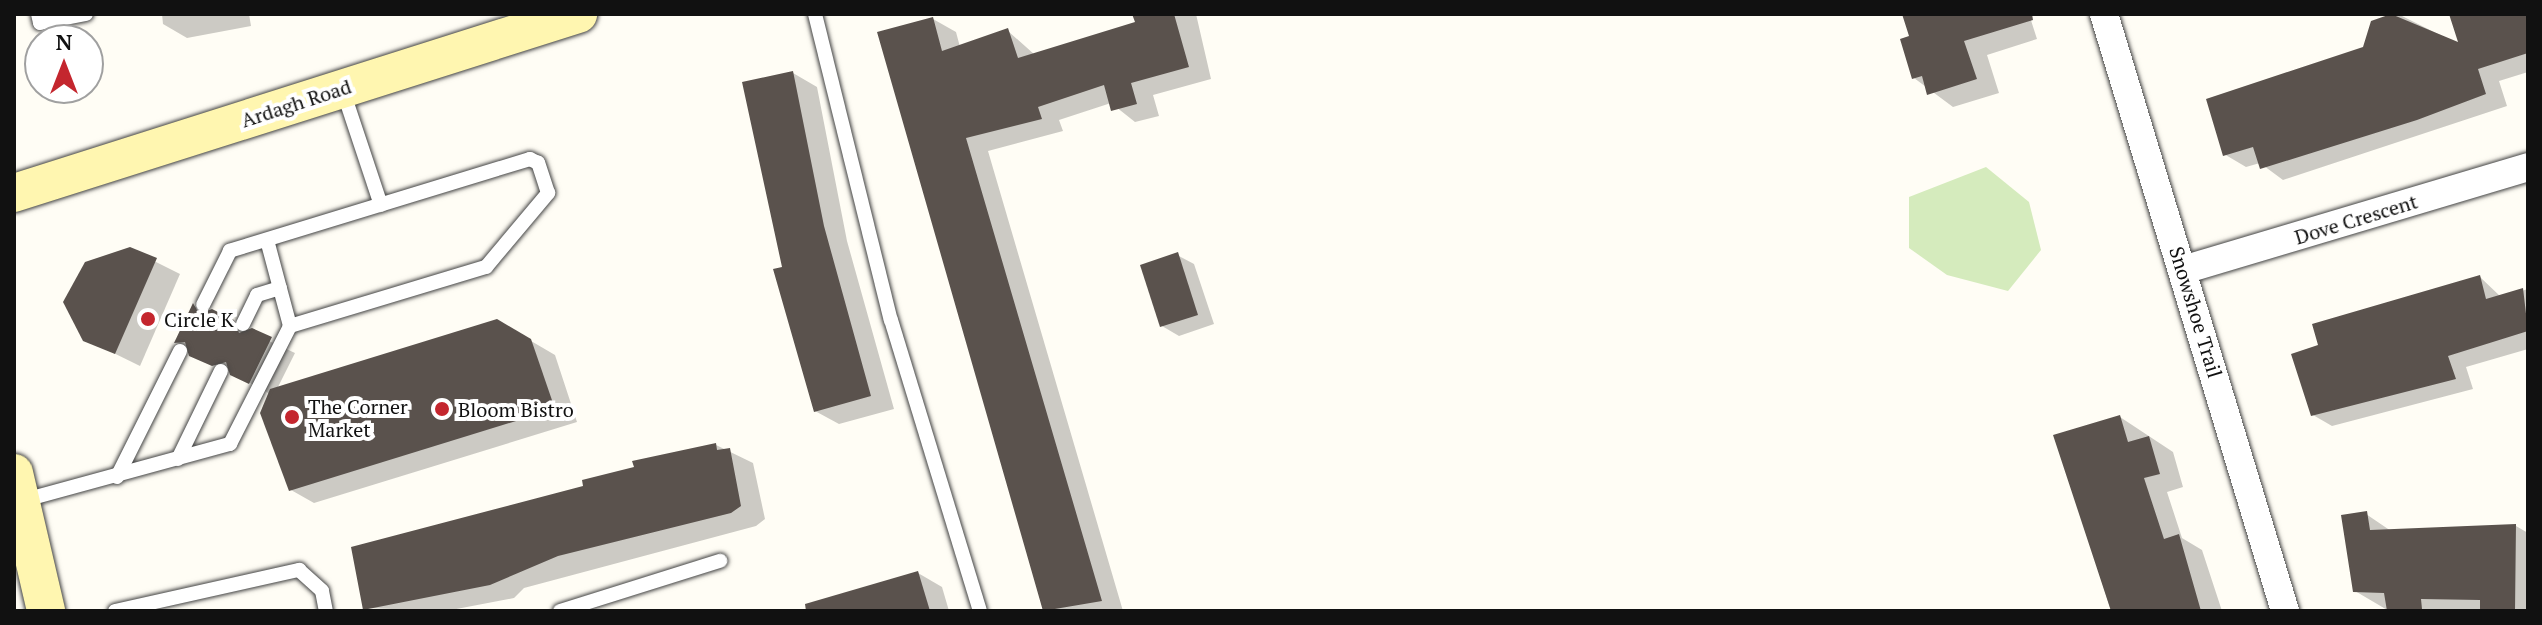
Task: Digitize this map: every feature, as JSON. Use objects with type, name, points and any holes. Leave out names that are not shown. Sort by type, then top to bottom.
[{"type":"street","name":"Ardagh Road","points":[[14,193],[578,14]]},
{"type":"street","name":"Snowshoe Trail","points":[[2104,14],[2285,611]]},
{"type":"street","name":"Dove Crescent","points":[[2183,270],[2528,167]]},
{"type":"street","points":[[17,487],[46,611]]},
{"type":"lane","points":[[38,14],[40,23],[86,14]]},
{"type":"lane","points":[[815,14],[891,320],[980,611]]},
{"type":"lane","points":[[342,89],[381,205]]},
{"type":"lane","points":[[203,305],[230,251],[530,159],[548,193],[486,267],[290,326]]},
{"type":"lane","points":[[17,487],[117,477],[230,444],[290,326],[267,240]]},
{"type":"lane","points":[[243,324],[257,295],[280,288]]},
{"type":"lane","points":[[117,477],[180,351]]},
{"type":"lane","points":[[178,459],[221,371]]},
{"type":"lane","points":[[560,611],[720,561]]},
{"type":"lane","points":[[115,611],[299,570],[322,591],[326,611]]},
{"type":"green space","points":[[1986,167],[2029,202],[2041,250],[2008,291],[1947,275],[1909,248],[1909,197]]},
{"type":"building","points":[[1132,14],[1174,14],[1189,67],[1131,83],[1137,104],[1111,111],[1104,85],[1038,107],[1042,119],[966,138],[1102,601],[1043,611],[877,32],[933,17],[942,51],[1008,28],[1018,58],[1135,22]]},
{"type":"building","points":[[1902,14],[2032,14],[2033,20],[1964,41],[1977,79],[1927,95],[1922,76],[1912,79],[1900,39],[1909,36]]},
{"type":"building","points":[[2391,14],[2458,42],[2449,14],[2528,14],[2528,53],[2478,69],[2486,94],[2417,120],[2260,169],[2253,147],[2223,156],[2206,99],[2363,47],[2371,21]]},
{"type":"building","points":[[793,71],[824,226],[871,396],[814,412],[773,269],[782,267],[742,82]]},
{"type":"building","points":[[130,247],[157,258],[115,354],[83,341],[63,302],[85,262]]},
{"type":"building","points":[[1178,252],[1198,315],[1160,327],[1140,265]]},
{"type":"building","points":[[2480,275],[2486,299],[2523,288],[2528,331],[2448,356],[2456,379],[2311,416],[2291,354],[2318,345],[2312,324]]},
{"type":"building","points":[[193,303],[199,314],[212,309],[234,320],[239,333],[252,328],[272,337],[249,384],[230,375],[226,362],[212,366],[189,356],[185,342],[174,343]]},
{"type":"building","points":[[497,319],[531,339],[555,409],[289,491],[260,413],[270,389]]},
{"type":"building","points":[[2120,415],[2128,442],[2149,436],[2160,474],[2144,478],[2164,539],[2179,534],[2201,611],[2111,611],[2053,435]]},
{"type":"building","points":[[716,443],[717,450],[730,448],[741,506],[731,513],[558,556],[490,585],[363,610],[351,547],[583,486],[582,480],[634,467],[632,461]]},
{"type":"building","points":[[2367,511],[2370,530],[2516,524],[2515,611],[2480,611],[2480,600],[2421,599],[2422,609],[2387,611],[2384,593],[2353,592],[2341,515]]},
{"type":"building","points":[[918,571],[930,611],[806,611],[805,604]]},
{"type":"place","name":"Circle K","points":[[148,319]]},
{"type":"place","name":"Bloom Bistro","points":[[442,409]]},
{"type":"place","name":"The Corner Market","points":[[292,417]]}]
